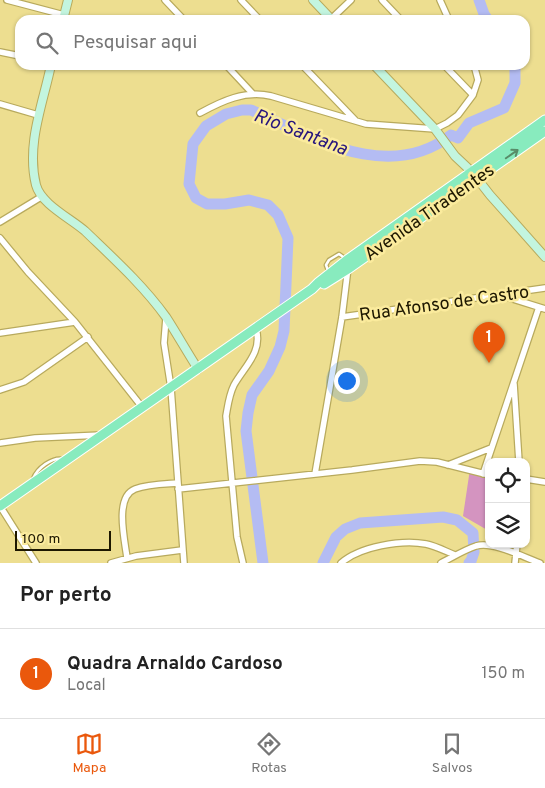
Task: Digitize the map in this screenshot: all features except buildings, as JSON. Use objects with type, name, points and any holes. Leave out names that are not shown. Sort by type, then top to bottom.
[{"type":"main road","points":[[475,175],[545,120]]},
{"type":"main road","name":"Avenida Tiradentes","points":[[0,506],[475,175],[545,131]]},
{"type":"street","points":[[7,0],[57,15]]},
{"type":"street","points":[[64,15],[68,0]]},
{"type":"street","points":[[165,0],[179,15]]},
{"type":"street","points":[[241,0],[255,15]]},
{"type":"street","points":[[313,0],[326,15]]},
{"type":"street","points":[[336,15],[350,0]]},
{"type":"street","points":[[382,0],[396,15]]},
{"type":"street","points":[[440,0],[447,15]]},
{"type":"street","points":[[0,52],[15,55]]},
{"type":"street","points":[[50,70],[38,115],[33,154],[36,186],[42,197],[80,226],[144,290],[166,318],[198,369]]},
{"type":"street","points":[[231,70],[253,94]]},
{"type":"street","points":[[307,70],[356,122]]},
{"type":"street","points":[[379,70],[435,129],[447,148],[475,175],[545,257]]},
{"type":"street","points":[[449,70],[473,95]]},
{"type":"street","points":[[200,113],[233,98],[253,94],[271,96],[356,122],[376,126],[435,129],[453,120],[463,110],[473,95],[478,80],[475,70]]},
{"type":"street","points":[[0,104],[38,115]]},
{"type":"street","points":[[0,222],[42,197]]},
{"type":"street","points":[[0,238],[28,272],[76,322],[142,407]]},
{"type":"street","points":[[315,474],[342,317],[347,265]]},
{"type":"street","name":"Rua Afonso de Castro","points":[[342,317],[545,288]]},
{"type":"street","points":[[489,458],[513,381],[542,308],[498,295]]},
{"type":"street","points":[[166,318],[164,343],[171,388],[184,563]]},
{"type":"street","points":[[0,333],[76,322]]},
{"type":"street","points":[[243,563],[232,484],[226,416],[228,401],[234,386],[255,351],[258,336],[256,329]]},
{"type":"street","points":[[0,390],[24,382],[88,337]]},
{"type":"street","points":[[513,381],[519,458]]},
{"type":"street","points":[[0,443],[42,438],[102,435]]},
{"type":"street","points":[[448,465],[491,448]]},
{"type":"street","points":[[127,558],[122,513],[126,498],[134,489],[232,484],[420,460],[485,475]]},
{"type":"street","points":[[530,480],[545,482]]},
{"type":"street","points":[[0,506],[36,563]]},
{"type":"street","points":[[341,563],[348,556],[359,552],[404,542],[435,546],[455,555]]},
{"type":"street","points":[[444,562],[477,546],[494,546],[540,563]]},
{"type":"street","points":[[515,563],[517,548]]},
{"type":"street","points":[[111,563],[127,558],[182,550]]},
{"type":"street","points":[[238,563],[241,556]]},
{"type":"lane","points":[[331,276],[326,265],[329,260],[339,254],[347,265]]},
{"type":"shaded area","points":[[470,469],[485,471],[485,529],[463,516]]},
{"type":"waterway","name":"Rio Santana","points":[[479,0],[485,15]]},
{"type":"waterway","name":"Rio Santana","points":[[263,563],[246,431],[252,395],[269,371],[280,347],[284,331],[288,238],[278,215],[268,205],[249,200],[225,204],[207,204],[196,198],[189,184],[193,144],[206,126],[226,114],[251,110],[324,143],[350,151],[376,156],[402,156],[427,149],[451,135],[458,138],[469,123],[504,108],[515,83],[515,70]]},
{"type":"waterway","name":"Rio Santana","points":[[323,563],[336,537],[345,529],[360,523],[443,517],[457,520],[473,533],[474,552],[469,563]]},
{"type":"place","name":"Quadra Arnaldo Cardoso","points":[[489,363]]}]
